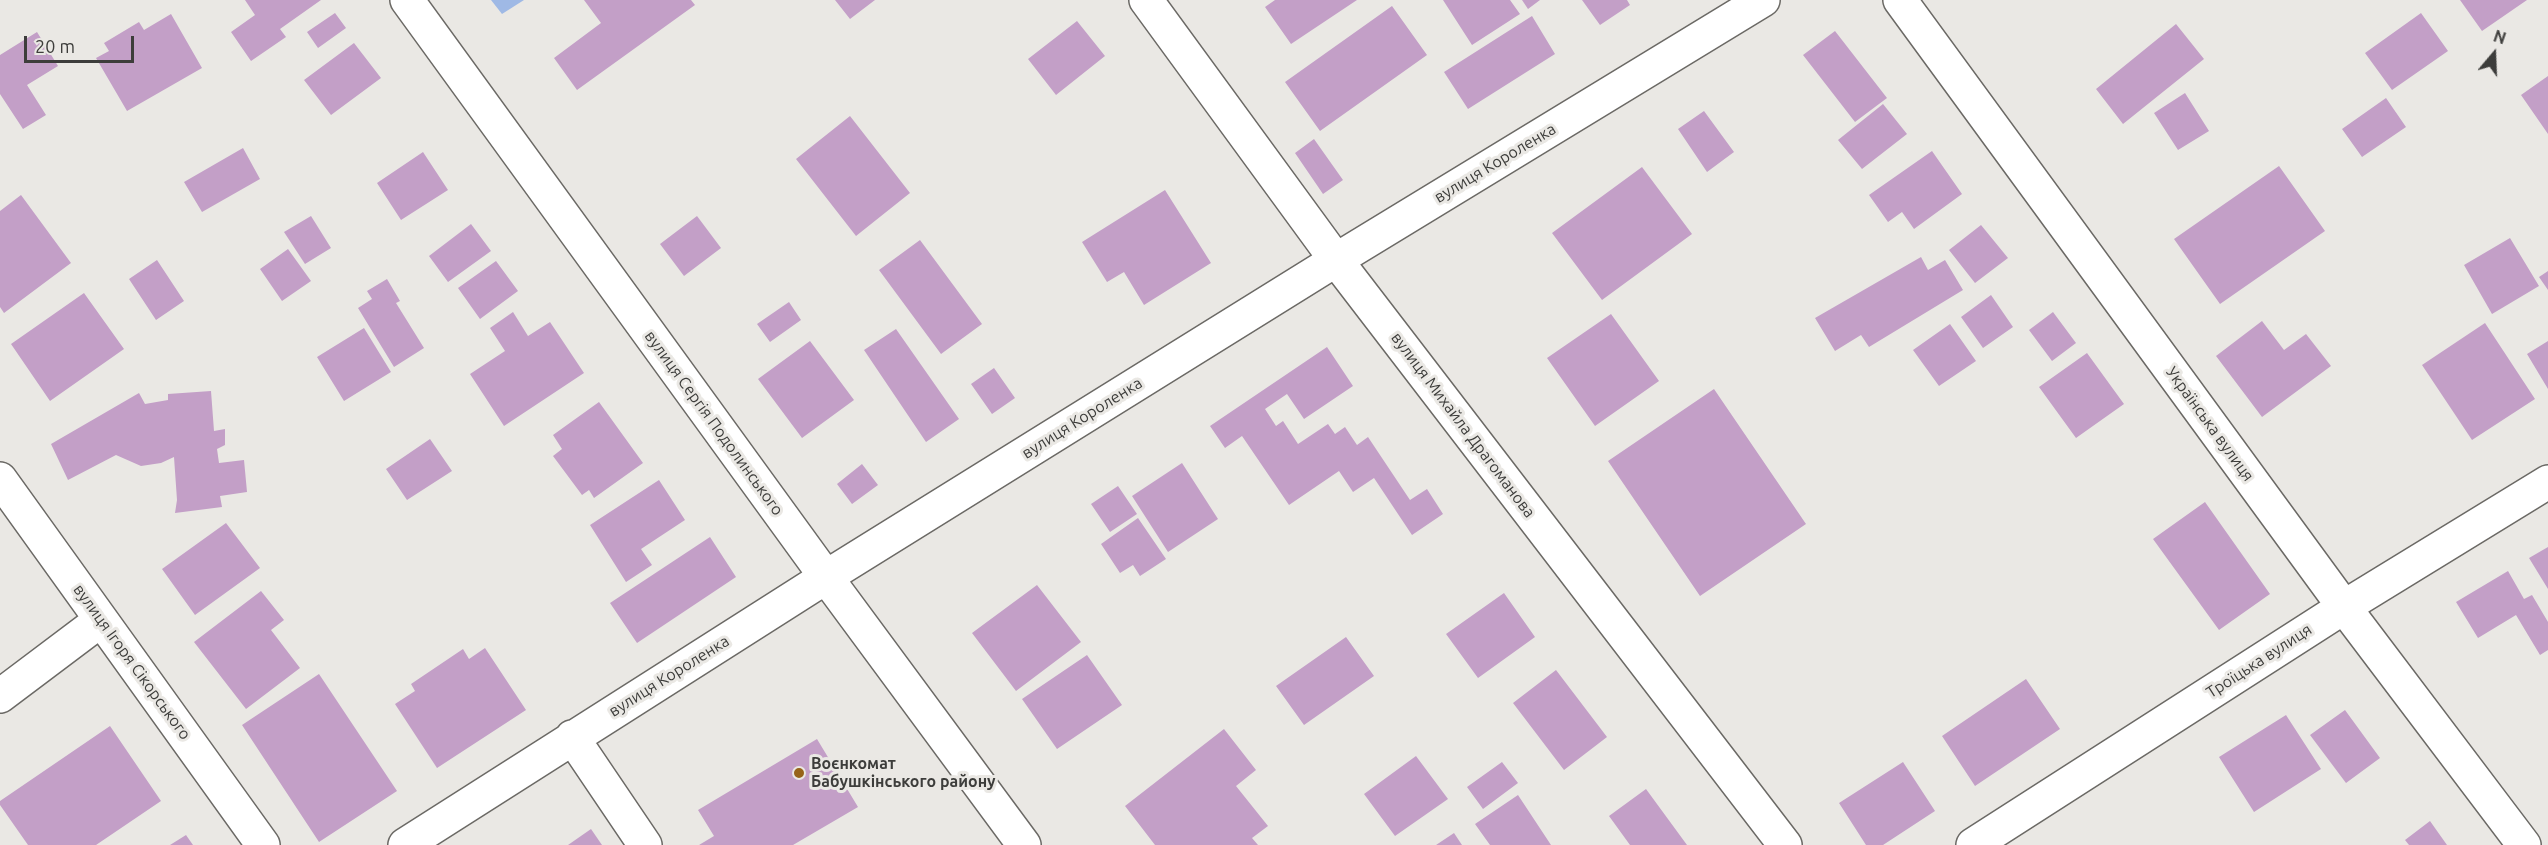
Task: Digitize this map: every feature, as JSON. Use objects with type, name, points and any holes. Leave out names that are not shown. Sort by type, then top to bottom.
[{"type":"street","name":"вулиця Сергія Подолинського","points":[[406,0],[1024,845]]},
{"type":"street","name":"вулиця Михайла Драгоманова","points":[[1146,0],[1336,260],[1785,845]]},
{"type":"street","name":"вулиця Короленка","points":[[405,845],[826,577],[1336,260],[1763,0]]},
{"type":"street","name":"Українська вулиця","points":[[1900,0],[2344,607],[2524,845]]},
{"type":"street","name":"вулиця Ігоря Сікорського","points":[[0,479],[263,845]]},
{"type":"street","name":"Троїцька вулиця","points":[[1973,845],[2344,607],[2548,482]]},
{"type":"street","points":[[0,696],[101,620]]},
{"type":"street","points":[[572,737],[645,845]]},
{"type":"water","points":[[491,0],[524,0],[502,14]]},
{"type":"building","points":[[245,0],[321,0],[280,29],[286,37],[251,61],[231,32],[255,15]]},
{"type":"building","points":[[584,0],[691,0],[695,5],[577,90],[554,58],[601,23]]},
{"type":"building","points":[[835,0],[875,0],[850,19]]},
{"type":"building","points":[[1275,0],[1357,0],[1291,44],[1265,7]]},
{"type":"building","points":[[1443,0],[1510,0],[1520,14],[1472,45]]},
{"type":"building","points":[[1522,0],[1540,0],[1528,9]]},
{"type":"building","points":[[1582,0],[1627,0],[1630,5],[1600,25]]},
{"type":"building","points":[[2460,0],[2527,0],[2482,31]]},
{"type":"building","points":[[1392,6],[1427,55],[1320,131],[1285,82]]},
{"type":"building","points":[[335,13],[346,28],[318,48],[307,32]]},
{"type":"building","points":[[2421,13],[2448,51],[2392,90],[2365,53]]},
{"type":"building","points":[[171,14],[202,68],[127,111],[96,58],[109,51],[104,43],[139,22],[144,30]]},
{"type":"building","points":[[1532,16],[1555,54],[1468,109],[1444,72]]},
{"type":"building","points":[[1077,21],[1105,56],[1056,95],[1028,59]]},
{"type":"building","points":[[2176,24],[2204,59],[2123,124],[2096,89]]},
{"type":"building","points":[[1835,31],[1887,98],[1855,122],[1803,55]]},
{"type":"building","points":[[37,32],[58,66],[27,85],[46,115],[23,129],[0,94],[0,55]]},
{"type":"building","points":[[354,43],[381,78],[331,115],[304,80]]},
{"type":"building","points":[[2548,76],[2548,134],[2521,95]]},
{"type":"building","points":[[2185,93],[2209,131],[2178,150],[2154,113]]},
{"type":"building","points":[[2386,98],[2406,127],[2362,157],[2342,129]]},
{"type":"building","points":[[1883,104],[1907,134],[1862,169],[1838,140]]},
{"type":"building","points":[[1704,111],[1734,152],[1707,172],[1678,129]]},
{"type":"building","points":[[850,116],[910,193],[856,236],[796,159]]},
{"type":"building","points":[[1314,139],[1343,180],[1323,194],[1295,153]]},
{"type":"building","points":[[243,148],[260,179],[202,212],[184,182]]},
{"type":"building","points":[[1932,151],[1962,194],[1914,229],[1902,212],[1888,222],[1869,195]]},
{"type":"building","points":[[423,152],[448,190],[401,220],[377,183]]},
{"type":"building","points":[[2279,166],[2325,231],[2220,304],[2174,239]]},
{"type":"building","points":[[1642,167],[1692,234],[1602,300],[1552,233]]},
{"type":"building","points":[[1165,190],[1211,263],[1144,305],[1124,272],[1107,282],[1082,242]]},
{"type":"building","points":[[21,195],[71,263],[4,313],[0,307],[0,211]]},
{"type":"building","points":[[311,216],[331,248],[305,264],[284,232]]},
{"type":"building","points":[[697,216],[721,248],[684,276],[660,244]]},
{"type":"building","points":[[471,224],[491,251],[448,282],[429,256]]},
{"type":"building","points":[[1981,225],[2008,258],[1975,283],[1949,250]]},
{"type":"building","points":[[2510,238],[2539,286],[2492,314],[2464,265]]},
{"type":"building","points":[[920,240],[982,324],[941,354],[879,270]]},
{"type":"building","points":[[288,249],[311,281],[282,301],[260,269]]},
{"type":"building","points":[[1921,257],[1928,270],[1945,260],[1963,290],[1869,347],[1861,335],[1835,351],[1815,318]]},
{"type":"building","points":[[157,260],[184,301],[156,320],[129,279]]},
{"type":"building","points":[[496,261],[518,291],[480,319],[458,288]]},
{"type":"building","points":[[2548,271],[2548,290],[2539,277]]},
{"type":"building","points":[[387,279],[400,301],[396,303],[424,348],[394,367],[358,308],[372,299],[367,291]]},
{"type":"building","points":[[84,293],[124,349],[50,401],[11,344]]},
{"type":"building","points":[[1991,295],[2013,327],[1983,348],[1961,317]]},
{"type":"building","points":[[789,302],[801,320],[770,342],[757,324]]},
{"type":"building","points":[[513,312],[528,336],[550,322],[584,373],[504,426],[470,374],[505,351],[490,328]]},
{"type":"building","points":[[2053,312],[2076,343],[2052,361],[2029,330]]},
{"type":"building","points":[[1611,314],[1659,381],[1595,426],[1547,358]]},
{"type":"building","points":[[2262,321],[2284,350],[2306,334],[2331,366],[2262,417],[2216,356]]},
{"type":"building","points":[[2485,323],[2535,399],[2472,440],[2422,365]]},
{"type":"building","points":[[1950,324],[1976,361],[1939,386],[1913,350]]},
{"type":"building","points":[[364,328],[391,372],[344,401],[317,357]]},
{"type":"building","points":[[896,329],[959,419],[926,442],[864,350]]},
{"type":"building","points":[[810,341],[854,400],[802,438],[758,379]]},
{"type":"building","points":[[2548,341],[2548,389],[2527,354]]},
{"type":"building","points":[[1327,347],[1353,386],[1304,419],[1287,394],[1265,409],[1276,426],[1283,421],[1298,444],[1328,424],[1335,434],[1345,427],[1357,445],[1368,437],[1410,500],[1427,489],[1443,514],[1412,535],[1374,478],[1353,492],[1339,471],[1289,505],[1242,436],[1225,448],[1210,426]]},
{"type":"building","points":[[2087,353],[2124,404],[2076,438],[2039,387]]},
{"type":"building","points":[[994,368],[1015,398],[992,414],[971,384]]},
{"type":"building","points":[[1714,389],[1806,524],[1700,596],[1608,461]]},
{"type":"building","points":[[211,391],[214,431],[225,429],[225,445],[217,449],[219,463],[244,460],[247,492],[220,496],[222,507],[175,513],[177,500],[174,457],[161,463],[141,466],[116,455],[68,480],[51,444],[139,393],[145,404],[168,400],[168,394]]},
{"type":"building","points":[[599,402],[643,463],[594,498],[589,490],[582,495],[553,456],[562,449],[553,435]]},
{"type":"building","points":[[430,439],[452,471],[407,500],[386,469]]},
{"type":"building","points":[[1182,463],[1218,519],[1168,552],[1132,496]]},
{"type":"building","points":[[862,464],[878,485],[852,504],[837,484]]},
{"type":"building","points":[[659,480],[685,520],[641,549],[652,565],[626,582],[590,525]]},
{"type":"building","points":[[1118,486],[1137,514],[1110,532],[1091,504]]},
{"type":"building","points":[[2205,502],[2270,594],[2219,630],[2153,539]]},
{"type":"building","points":[[1138,518],[1166,559],[1140,576],[1133,565],[1120,573],[1101,544]]},
{"type":"building","points":[[226,523],[260,568],[195,615],[162,569]]},
{"type":"building","points":[[710,537],[736,577],[637,643],[610,603]]},
{"type":"building","points":[[2548,547],[2548,589],[2529,558]]},
{"type":"building","points":[[2508,571],[2524,599],[2532,595],[2548,622],[2548,650],[2540,655],[2516,615],[2478,638],[2456,602]]},
{"type":"building","points":[[1037,585],[1081,642],[1016,691],[972,633]]},
{"type":"building","points":[[261,591],[284,620],[271,630],[300,668],[246,709],[194,642]]},
{"type":"building","points":[[1504,593],[1535,637],[1478,678],[1446,634]]},
{"type":"building","points":[[1346,637],[1374,676],[1304,725],[1276,686]]},
{"type":"building","points":[[485,648],[526,710],[437,768],[395,704],[415,691],[411,684],[463,649],[469,659]]},
{"type":"building","points":[[1087,655],[1122,705],[1057,749],[1022,699]]},
{"type":"building","points":[[1556,670],[1607,737],[1564,770],[1513,703]]},
{"type":"building","points":[[319,674],[397,791],[319,842],[242,725]]},
{"type":"building","points":[[2026,679],[2060,729],[1975,786],[1942,736]]},
{"type":"building","points":[[2345,710],[2380,758],[2346,783],[2310,735]]},
{"type":"building","points":[[2286,715],[2321,769],[2254,812],[2219,757]]},
{"type":"building","points":[[110,726],[161,801],[96,845],[28,845],[0,805],[0,801]]},
{"type":"building","points":[[1224,729],[1256,770],[1236,786],[1268,826],[1252,838],[1258,845],[1155,845],[1125,806]]},
{"type":"building","name":"Воєнкомат Бабушкінського району","points":[[817,739],[858,807],[793,845],[699,845],[714,836],[698,810]]},
{"type":"building","points":[[1416,756],[1448,799],[1395,836],[1364,794]]},
{"type":"building","points":[[1502,762],[1518,783],[1483,809],[1467,787]]},
{"type":"building","points":[[1903,762],[1935,811],[1883,845],[1866,845],[1839,803]]},
{"type":"building","points":[[1646,789],[1687,845],[1630,845],[1609,816]]},
{"type":"building","points":[[1518,795],[1551,845],[1490,845],[1475,824]]},
{"type":"building","points":[[2430,821],[2447,845],[2409,845],[2405,840]]},
{"type":"building","points":[[591,829],[602,845],[568,845]]},
{"type":"building","points":[[1454,833],[1462,845],[1436,845]]},
{"type":"building","points":[[186,835],[193,845],[170,845]]},
{"type":"place","name":"Воєнкомат Бабушкінського району","points":[[799,773]]}]
